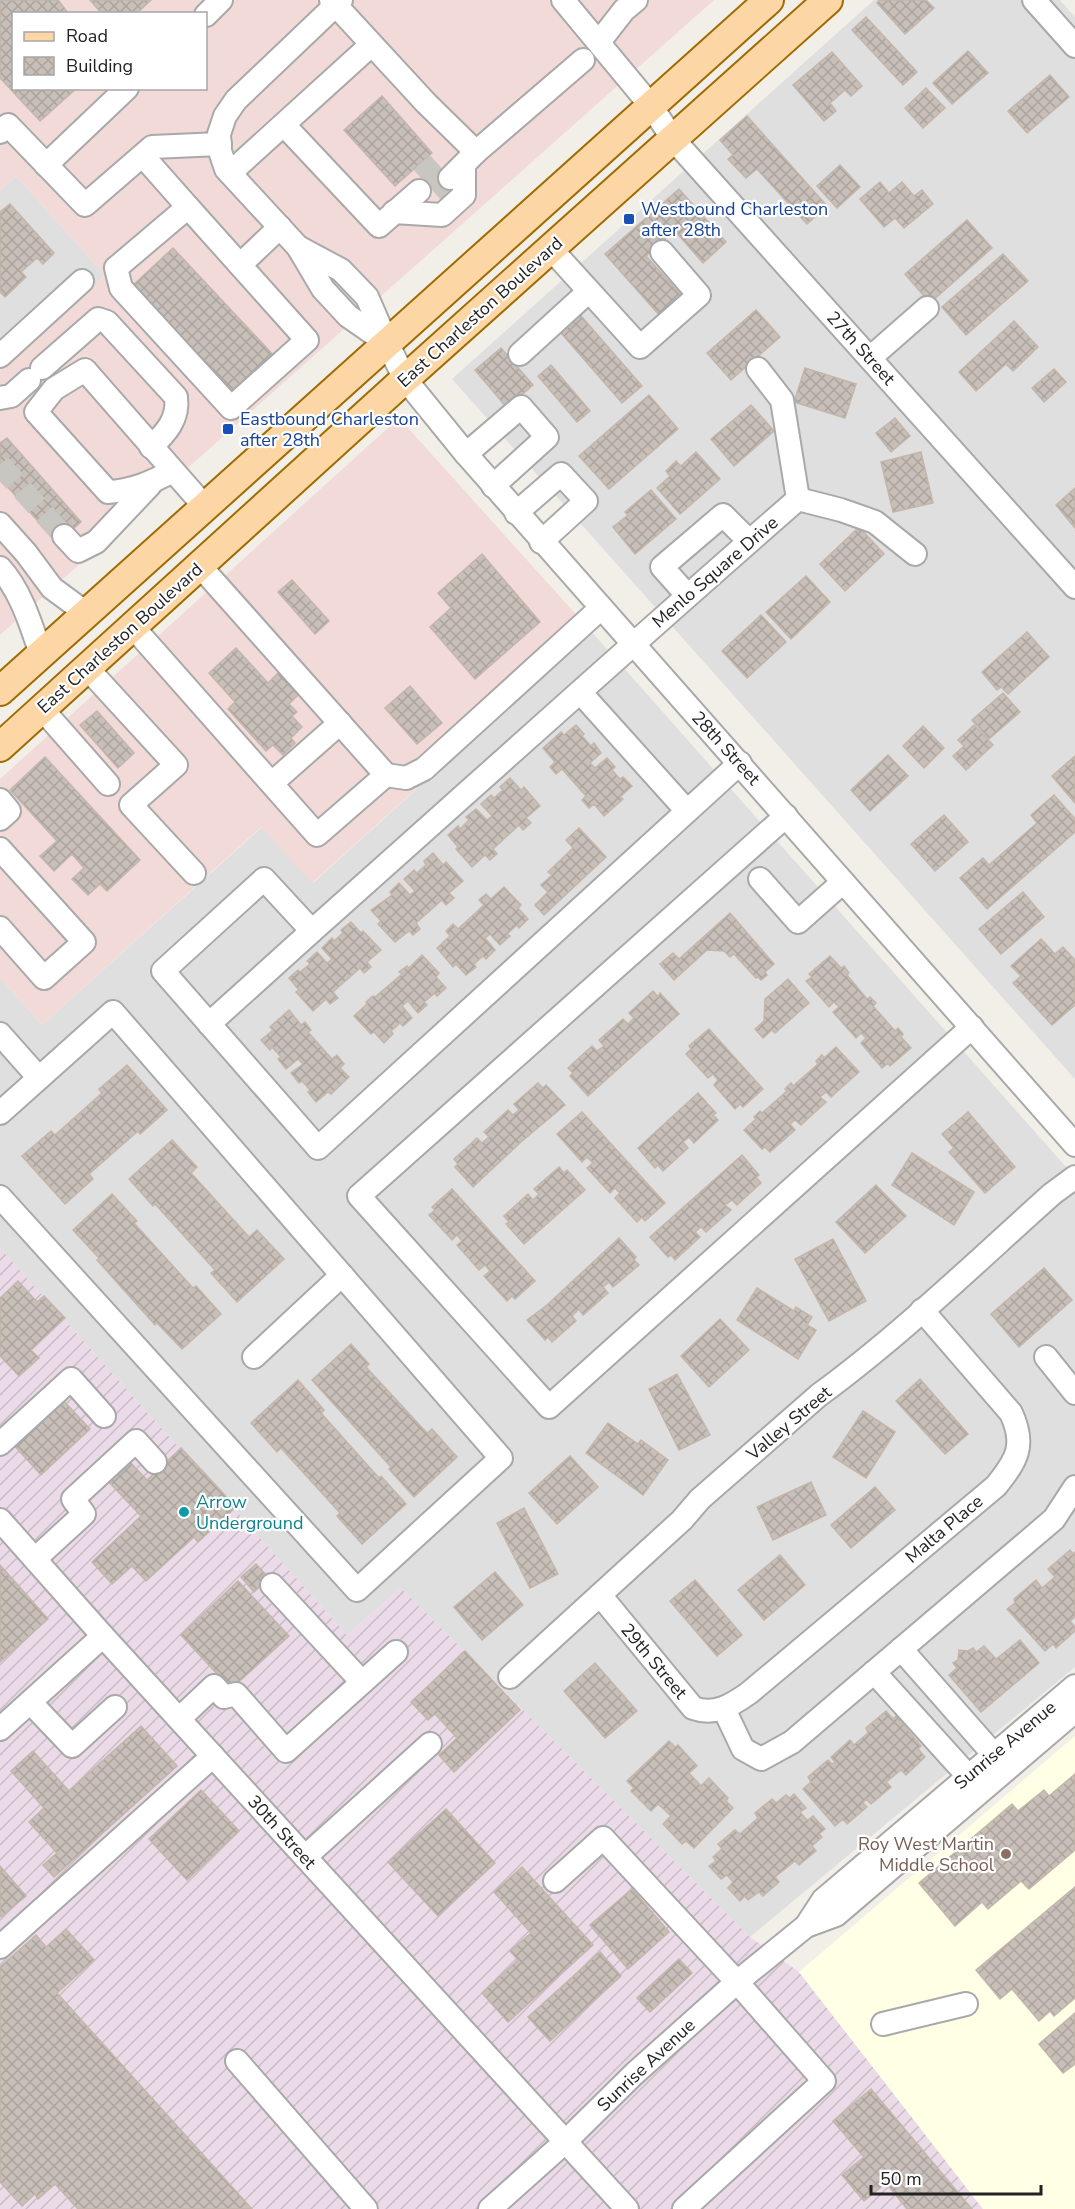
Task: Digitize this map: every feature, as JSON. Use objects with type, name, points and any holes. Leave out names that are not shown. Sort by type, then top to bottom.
[{"type":"main road","points":[[0,691],[769,0]]},
{"type":"main road","name":"East Charleston Boulevard","points":[[0,747],[405,379],[828,0]]},
{"type":"main road","points":[[0,719],[42,709],[76,622]]},
{"type":"street","points":[[207,14],[221,0]]},
{"type":"street","name":"27th Street","points":[[563,0],[651,106],[673,139],[1075,587]]},
{"type":"street","points":[[1034,0],[1075,46]]},
{"type":"street","points":[[284,125],[386,219],[442,215],[464,195],[443,174],[371,45],[336,2],[236,100],[225,116],[219,134],[220,144],[226,169],[298,248],[323,289],[348,316],[387,343]]},
{"type":"street","points":[[599,42],[625,3]]},
{"type":"street","points":[[230,173],[371,45]]},
{"type":"street","points":[[386,219],[583,60]]},
{"type":"street","points":[[46,165],[125,90]]},
{"type":"street","points":[[0,132],[8,125],[84,205],[152,147],[220,144]]},
{"type":"street","points":[[143,156],[307,340],[231,408],[121,288],[116,268],[188,207]]},
{"type":"street","points":[[240,265],[280,227]]},
{"type":"street","points":[[551,249],[640,347],[699,295],[662,252]]},
{"type":"street","points":[[0,356],[82,281]]},
{"type":"street","points":[[520,354],[589,291]]},
{"type":"street","points":[[870,358],[927,308]]},
{"type":"street","points":[[0,398],[11,396],[98,319],[107,322],[176,398],[177,409],[167,432],[151,447]]},
{"type":"street","name":"28th Street","points":[[387,343],[405,379],[516,513],[740,763],[1075,1145]]},
{"type":"street","points":[[758,369],[782,400],[798,499],[875,522],[915,554]]},
{"type":"street","points":[[163,476],[125,491],[108,492],[36,412],[54,389],[84,370],[151,447],[163,476],[205,507]]},
{"type":"street","points":[[466,454],[521,407],[547,437],[493,486]]},
{"type":"street","points":[[516,513],[561,474],[586,501],[541,542]]},
{"type":"street","points":[[64,536],[78,551],[96,542],[163,476]]},
{"type":"street","name":"Menlo Square Drive","points":[[209,1024],[687,595],[798,499]]},
{"type":"street","points":[[687,595],[662,567],[723,514],[749,542]]},
{"type":"street","points":[[0,524],[26,553],[76,622]]},
{"type":"street","points":[[200,566],[386,775],[406,778],[424,769],[601,608]]},
{"type":"street","points":[[0,568],[26,613],[41,654]]},
{"type":"street","points":[[133,627],[317,835],[386,775]]},
{"type":"street","points":[[87,668],[176,765],[131,805],[194,873]]},
{"type":"street","points":[[580,692],[687,811]]},
{"type":"street","points":[[42,709],[108,784]]},
{"type":"street","points":[[272,783],[340,723]]},
{"type":"street","points":[[312,932],[264,879],[162,971],[318,1148],[740,763]]},
{"type":"street","points":[[0,800],[9,811],[0,819]]},
{"type":"street","points":[[786,816],[359,1196],[549,1407],[972,1028]]},
{"type":"street","points":[[0,849],[84,942],[44,978],[0,928]]},
{"type":"street","points":[[759,879],[798,922],[843,882]]},
{"type":"street","points":[[0,1113],[113,1012],[501,1458],[357,1590],[0,1197]]},
{"type":"street","points":[[0,1034],[39,1078]]},
{"type":"street","name":"Valley Street","points":[[510,1677],[682,1520],[700,1498],[922,1310],[1052,1194],[1075,1178]]},
{"type":"street","points":[[254,1357],[342,1275]]},
{"type":"street","name":"Malta Place","points":[[724,1708],[749,1692],[996,1486],[1008,1472],[1020,1440],[1011,1413],[922,1310]]},
{"type":"street","points":[[1046,1357],[1075,1393]]},
{"type":"street","points":[[0,1444],[71,1379],[104,1416]]},
{"type":"street","points":[[35,1559],[84,1514],[73,1499],[136,1442],[155,1462]]},
{"type":"street","points":[[724,1708],[743,1749],[761,1759],[792,1742],[1054,1519],[1075,1487]]},
{"type":"street","name":"30th Street","points":[[0,1520],[103,1636],[627,2209]]},
{"type":"street","points":[[272,1585],[362,1682]]},
{"type":"street","name":"29th Street","points":[[600,1595],[693,1708],[703,1712],[724,1708]]},
{"type":"street","points":[[0,1729],[103,1636]]},
{"type":"street","points":[[901,1649],[1001,1762]]},
{"type":"street","points":[[179,1719],[214,1686],[224,1697],[236,1694],[286,1751],[396,1652]]},
{"type":"street","points":[[874,1672],[975,1784]]},
{"type":"street","name":"Sunrise Avenue","points":[[490,2209],[566,2142],[634,2074],[737,1982],[806,1926],[823,1900],[1001,1762],[1075,1686]]},
{"type":"street","points":[[920,1721],[946,1699]]},
{"type":"street","points":[[30,1702],[72,1746],[115,1707]]},
{"type":"street","name":"Sunrise Avenue","points":[[1001,1762],[1075,1712]]},
{"type":"street","points":[[305,1857],[430,1744]]},
{"type":"street","points":[[0,1947],[213,1756]]},
{"type":"street","points":[[555,1881],[603,1838],[737,1982],[824,2081],[684,2209]]},
{"type":"street","points":[[883,2024],[966,2004]]},
{"type":"street","points":[[237,2061],[366,2209]]},
{"type":"shaded area","points":[[0,0],[714,0],[0,635],[0,370],[105,275],[16,176],[0,191]]},
{"type":"shaded area","points":[[874,0],[1060,0],[1075,17],[1075,1079],[452,379]]},
{"type":"shaded area","points":[[16,176],[105,275],[0,370],[0,191]]},
{"type":"shaded area","points":[[399,418],[591,631],[312,883],[261,827],[42,1025],[0,978],[0,779]]},
{"type":"shaded area","points":[[591,631],[1075,1177],[1075,1667],[750,1937],[401,1588],[347,1635],[0,1248],[0,978],[42,1025],[262,827],[313,883]]},
{"type":"shaded area","points":[[0,1248],[347,1635],[401,1588],[750,1937],[799,1972],[983,2209],[0,2209]]},
{"type":"shaded area","name":"Roy West Martin Middle School","points":[[1075,1736],[1075,2209],[983,2209],[799,1972]]},
{"type":"building","points":[[0,0],[58,0],[67,12],[12,12],[12,90],[75,90],[40,121],[0,78]]},
{"type":"building","points":[[90,0],[151,0],[138,12],[100,12]]},
{"type":"building","points":[[879,0],[926,0],[934,8],[905,34],[877,3]]},
{"type":"building","points":[[866,17],[917,72],[903,85],[852,30]]},
{"type":"building","points":[[968,51],[988,73],[952,104],[933,83]]},
{"type":"building","points":[[832,52],[862,86],[851,96],[845,90],[830,103],[836,111],[824,121],[793,85]]},
{"type":"building","points":[[1050,75],[1069,97],[1027,133],[1008,111]]},
{"type":"building","points":[[926,88],[945,108],[923,128],[905,108]]},
{"type":"building","points":[[382,96],[432,153],[395,186],[344,130]]},
{"type":"building","points":[[747,116],[827,206],[807,224],[757,169],[746,178],[728,159],[733,155],[720,140]]},
{"type":"building","points":[[840,165],[860,187],[837,208],[817,186]]},
{"type":"building","points":[[880,182],[889,193],[902,182],[914,196],[922,190],[933,204],[904,228],[895,218],[884,227],[860,199]]},
{"type":"building","points":[[679,189],[726,242],[703,263],[675,231],[646,256],[682,296],[660,316],[605,254]]},
{"type":"building","points":[[10,204],[54,253],[43,264],[37,258],[21,272],[26,277],[5,297],[0,292],[0,212]]},
{"type":"building","points":[[967,220],[992,248],[930,303],[905,274]]},
{"type":"building","points":[[173,248],[277,359],[235,398],[131,287]]},
{"type":"building","points":[[1003,254],[1028,281],[966,335],[942,307]]},
{"type":"building","points":[[575,309],[642,386],[622,403],[555,326]]},
{"type":"building","points":[[756,310],[780,337],[731,380],[707,353]]},
{"type":"building","points":[[1014,321],[1038,347],[1013,371],[1006,364],[976,391],[959,372]]},
{"type":"building","points":[[501,348],[533,385],[507,408],[475,370]]},
{"type":"building","points":[[551,365],[590,411],[577,422],[538,376]]},
{"type":"building","points":[[805,368],[856,384],[845,418],[794,402]]},
{"type":"building","points":[[1054,369],[1066,382],[1044,402],[1032,388]]},
{"type":"building","points":[[649,395],[678,429],[609,489],[579,456]]},
{"type":"building","points":[[751,405],[774,431],[734,466],[711,439]]},
{"type":"building","points":[[895,418],[910,436],[891,452],[876,433]]},
{"type":"building","points":[[7,438],[81,522],[57,543],[0,478],[0,443]]},
{"type":"building","points":[[696,452],[720,479],[680,514],[657,488],[670,476],[666,471],[676,461],[681,466]]},
{"type":"building","points":[[921,452],[933,503],[893,512],[881,462]]},
{"type":"building","points":[[1075,488],[1075,528],[1056,505]]},
{"type":"building","points":[[651,490],[676,519],[635,554],[613,527],[628,515],[625,512]]},
{"type":"building","points":[[859,527],[884,554],[845,591],[820,564]]},
{"type":"building","points":[[482,554],[540,622],[475,679],[430,627],[451,608],[438,593]]},
{"type":"building","points":[[806,576],[830,602],[791,639],[766,612]]},
{"type":"building","points":[[292,580],[329,621],[315,634],[278,592]]},
{"type":"building","points":[[761,615],[786,642],[747,678],[722,651]]},
{"type":"building","points":[[1027,632],[1049,657],[1008,694],[1001,687],[997,690],[982,672]]},
{"type":"building","points":[[236,648],[268,683],[280,671],[300,693],[289,704],[297,712],[292,716],[302,727],[291,738],[295,743],[283,755],[273,745],[266,751],[228,709],[235,702],[209,673]]},
{"type":"building","points":[[410,686],[442,723],[417,744],[385,708]]},
{"type":"building","points":[[1003,693],[1020,712],[989,739],[972,720]]},
{"type":"building","points":[[97,711],[134,753],[118,768],[80,725]]},
{"type":"building","points":[[576,725],[584,734],[582,736],[591,746],[594,743],[601,753],[590,763],[595,768],[607,758],[615,767],[612,770],[620,779],[623,777],[632,786],[620,797],[623,799],[604,816],[594,804],[589,808],[582,800],[586,796],[562,769],[556,774],[550,767],[555,762],[543,748],[561,732],[564,735]]},
{"type":"building","points":[[974,725],[993,745],[966,770],[953,756],[964,746],[958,740]]},
{"type":"building","points":[[923,726],[944,748],[924,768],[903,746]]},
{"type":"building","points":[[888,755],[908,776],[870,811],[851,790]]},
{"type":"building","points":[[1075,756],[1075,803],[1052,776]]},
{"type":"building","points":[[45,757],[140,860],[107,891],[100,884],[88,895],[72,879],[84,868],[72,854],[54,871],[40,856],[57,841],[10,790]]},
{"type":"building","points":[[510,778],[521,790],[524,787],[540,806],[526,818],[531,823],[523,830],[519,825],[493,849],[497,854],[490,860],[485,855],[472,867],[456,849],[458,847],[448,835],[458,826],[460,829],[469,820],[466,817],[476,809],[487,820],[492,816],[481,804],[491,795],[494,798],[503,790],[500,787]]},
{"type":"building","points":[[1054,795],[1075,819],[1075,832],[987,909],[960,878],[983,858],[989,865],[1037,823],[1031,815]]},
{"type":"building","points":[[944,815],[968,842],[935,871],[911,844]]},
{"type":"building","points":[[579,828],[606,857],[544,915],[535,905],[548,892],[541,885],[552,875],[548,872],[573,848],[566,840]]},
{"type":"building","points":[[433,853],[443,865],[446,862],[463,881],[449,893],[454,898],[446,905],[442,900],[416,923],[420,929],[413,935],[409,931],[395,942],[378,924],[381,921],[371,910],[392,895],[390,892],[399,883],[410,895],[415,891],[404,879],[414,870],[417,873],[426,865],[424,861]]},
{"type":"building","points":[[504,887],[521,905],[518,908],[528,919],[519,928],[517,925],[507,934],[510,936],[500,945],[490,934],[485,938],[495,950],[486,959],[483,956],[474,964],[476,967],[466,975],[456,964],[453,967],[437,948],[450,936],[446,931],[453,924],[458,929],[484,905],[479,900],[486,894],[491,899]]},
{"type":"building","points":[[1023,892],[1044,917],[1001,954],[979,929]]},
{"type":"building","points":[[730,913],[774,964],[765,972],[767,975],[761,980],[756,978],[734,954],[730,957],[724,951],[707,950],[674,980],[660,964],[673,953],[679,959]]},
{"type":"building","points":[[351,922],[381,950],[367,962],[371,967],[364,973],[360,968],[333,992],[338,998],[330,1004],[326,999],[313,1011],[296,992],[299,990],[289,978],[310,964],[307,961],[317,952],[327,963],[332,959],[322,948],[332,938],[334,941],[343,933],[341,930]]},
{"type":"building","points":[[1041,939],[1055,954],[1063,947],[1075,960],[1075,1005],[1052,1025],[1013,983],[1021,976],[1011,966]]},
{"type":"building","points":[[422,955],[439,973],[436,977],[446,988],[437,996],[435,993],[424,1002],[427,1005],[418,1013],[408,1001],[402,1006],[412,1018],[403,1026],[400,1023],[391,1031],[393,1034],[384,1043],[374,1032],[371,1034],[354,1016],[367,1004],[366,1002],[402,974],[399,972],[407,966],[409,968]]},
{"type":"building","points":[[830,956],[841,968],[844,966],[849,973],[847,975],[867,999],[870,997],[876,1003],[873,1006],[895,1031],[898,1028],[903,1034],[901,1037],[911,1048],[890,1066],[888,1063],[882,1068],[861,1043],[866,1038],[861,1033],[856,1038],[833,1012],[839,1007],[834,1002],[829,1007],[806,981],[812,977],[809,974]]},
{"type":"building","points":[[788,979],[809,1003],[775,1033],[772,1030],[763,1038],[755,1029],[764,1021],[765,999]]},
{"type":"building","points":[[653,991],[658,997],[660,993],[679,1014],[588,1096],[570,1076],[573,1073],[568,1068],[592,1046],[597,1051],[604,1046],[599,1040],[623,1019],[628,1024],[634,1018],[629,1013]]},
{"type":"building","points":[[289,1010],[301,1025],[305,1022],[311,1030],[308,1032],[332,1059],[337,1055],[344,1064],[340,1068],[349,1077],[331,1094],[328,1092],[316,1102],[308,1092],[310,1090],[302,1081],[299,1083],[291,1073],[303,1064],[298,1059],[286,1069],[278,1059],[281,1057],[261,1040],[273,1030],[270,1027]]},
{"type":"building","points":[[709,1029],[763,1089],[743,1107],[740,1104],[735,1109],[714,1085],[718,1080],[713,1074],[708,1078],[686,1054],[691,1049],[689,1046]]},
{"type":"building","points":[[836,1047],[859,1072],[831,1097],[826,1092],[820,1097],[826,1102],[801,1125],[795,1120],[790,1124],[795,1130],[770,1152],[765,1147],[762,1149],[744,1130],[756,1119],[754,1117],[760,1111],[762,1113],[787,1091],[785,1089],[791,1083],[793,1086],[818,1064],[816,1061],[822,1055],[824,1058]]},
{"type":"building","points":[[127,1065],[167,1110],[140,1134],[138,1131],[89,1174],[93,1179],[65,1204],[22,1156],[51,1131],[55,1135],[102,1093],[99,1089]]},
{"type":"building","points":[[538,1083],[543,1088],[546,1085],[565,1105],[473,1187],[455,1167],[458,1164],[454,1159],[477,1138],[482,1143],[489,1137],[484,1132],[508,1110],[513,1115],[519,1110],[514,1104]]},
{"type":"building","points":[[698,1093],[716,1113],[713,1115],[718,1120],[694,1143],[689,1137],[683,1142],[688,1148],[663,1171],[658,1165],[655,1168],[638,1148]]},
{"type":"building","points":[[582,1112],[665,1203],[645,1221],[642,1217],[637,1222],[615,1198],[620,1193],[615,1188],[610,1193],[587,1168],[593,1163],[587,1157],[582,1162],[557,1134]]},
{"type":"building","points":[[968,1112],[1015,1167],[985,1193],[949,1152],[954,1148],[942,1134]]},
{"type":"building","points":[[172,1140],[197,1167],[191,1173],[249,1237],[257,1230],[284,1259],[237,1302],[211,1273],[215,1270],[129,1179]]},
{"type":"building","points":[[912,1153],[974,1192],[954,1225],[892,1185]]},
{"type":"building","points":[[742,1155],[759,1175],[756,1177],[761,1183],[737,1205],[732,1200],[725,1205],[731,1210],[706,1232],[701,1227],[695,1232],[700,1237],[675,1260],[671,1255],[668,1257],[650,1237]]},
{"type":"building","points":[[559,1167],[564,1173],[567,1170],[585,1190],[524,1244],[506,1224],[509,1222],[504,1216],[528,1194],[533,1200],[539,1194],[534,1189]]},
{"type":"building","points":[[876,1185],[906,1216],[865,1253],[836,1222]]},
{"type":"building","points":[[452,1189],[535,1281],[515,1299],[512,1296],[507,1301],[484,1276],[490,1271],[485,1265],[479,1270],[457,1245],[462,1241],[457,1235],[452,1240],[429,1215],[435,1210],[432,1207]]},
{"type":"building","points":[[112,1194],[137,1221],[134,1223],[193,1288],[196,1286],[221,1314],[182,1349],[157,1323],[155,1325],[73,1230]]},
{"type":"building","points":[[619,1238],[636,1257],[634,1260],[639,1265],[613,1287],[609,1282],[603,1287],[608,1293],[583,1315],[579,1309],[572,1316],[576,1321],[552,1342],[548,1337],[545,1340],[527,1320],[547,1305]]},
{"type":"building","points":[[833,1239],[866,1301],[829,1321],[795,1259]]},
{"type":"building","points":[[1044,1268],[1072,1300],[1019,1347],[991,1314]]},
{"type":"building","points":[[18,1281],[37,1302],[44,1296],[65,1318],[31,1350],[39,1358],[19,1376],[0,1356],[0,1298]]},
{"type":"building","points":[[757,1288],[794,1311],[796,1307],[812,1317],[807,1325],[816,1330],[798,1359],[737,1320]]},
{"type":"building","points":[[720,1319],[749,1350],[709,1387],[681,1356]]},
{"type":"building","points":[[351,1344],[369,1364],[366,1367],[427,1433],[432,1429],[457,1457],[414,1497],[389,1469],[391,1467],[312,1380]]},
{"type":"building","points":[[677,1374],[710,1435],[679,1450],[649,1389]]},
{"type":"building","points":[[920,1379],[968,1434],[945,1454],[896,1401]]},
{"type":"building","points":[[298,1380],[324,1410],[321,1413],[379,1478],[381,1476],[406,1504],[362,1544],[337,1516],[340,1513],[281,1448],[277,1452],[251,1423]]},
{"type":"building","points":[[61,1398],[90,1429],[41,1475],[12,1443]]},
{"type":"building","points":[[863,1411],[895,1432],[866,1478],[833,1457]]},
{"type":"building","points":[[608,1423],[638,1444],[641,1440],[668,1460],[643,1495],[586,1453]]},
{"type":"building","name":"Arrow Underground","points":[[181,1448],[236,1507],[198,1542],[194,1537],[146,1581],[132,1566],[112,1584],[92,1562],[141,1516],[108,1481],[129,1461],[147,1480]]},
{"type":"building","points":[[570,1456],[598,1487],[557,1524],[529,1493]]},
{"type":"building","points":[[811,1482],[826,1515],[773,1540],[757,1507]]},
{"type":"building","points":[[875,1487],[895,1510],[851,1548],[831,1525]]},
{"type":"building","points":[[524,1508],[558,1574],[530,1588],[497,1523]]},
{"type":"building","points":[[1070,1550],[1073,1554],[1075,1552],[1075,1617],[1070,1621],[1075,1631],[1056,1648],[1053,1644],[1045,1651],[1007,1609],[1015,1603],[1014,1599],[1036,1580],[1042,1588],[1055,1577],[1048,1569]]},
{"type":"building","points":[[780,1555],[805,1585],[764,1620],[738,1590]]},
{"type":"building","points":[[256,1564],[269,1578],[254,1592],[241,1577]]},
{"type":"building","points":[[0,1565],[48,1619],[0,1662]]},
{"type":"building","points":[[495,1572],[523,1605],[482,1640],[454,1607]]},
{"type":"building","points":[[695,1580],[742,1635],[717,1656],[670,1601]]},
{"type":"building","points":[[238,1581],[289,1636],[231,1689],[181,1635]]},
{"type":"building","points":[[1020,1640],[1039,1663],[981,1712],[949,1675],[957,1668],[953,1663],[958,1660],[959,1650],[968,1651],[973,1648],[976,1652],[984,1646],[996,1659]]},
{"type":"building","points":[[465,1651],[520,1710],[454,1772],[439,1755],[457,1738],[435,1714],[428,1720],[411,1702]]},
{"type":"building","points":[[595,1663],[637,1711],[605,1738],[564,1691]]},
{"type":"building","points":[[886,1711],[893,1719],[896,1716],[921,1746],[918,1749],[925,1757],[906,1775],[901,1770],[886,1782],[891,1787],[871,1804],[866,1799],[863,1803],[867,1807],[847,1824],[843,1819],[835,1826],[803,1789],[811,1782],[808,1777],[828,1760],[832,1764],[835,1762],[831,1757],[850,1740],[854,1745],[868,1733],[866,1728]]},
{"type":"building","points":[[141,1726],[177,1766],[54,1877],[43,1865],[57,1853],[29,1822],[44,1808],[11,1771],[33,1751],[69,1791]]},
{"type":"building","points":[[669,1741],[675,1747],[678,1745],[697,1766],[689,1773],[701,1786],[709,1778],[728,1798],[726,1801],[733,1808],[694,1848],[686,1841],[682,1844],[663,1824],[671,1816],[658,1804],[651,1811],[631,1791],[634,1788],[627,1781]]},
{"type":"building","points":[[1075,1774],[1075,1850],[1029,1889],[1021,1881],[988,1909],[982,1902],[955,1926],[919,1883],[1012,1804],[1018,1811],[1044,1790],[1049,1796]]},
{"type":"building","points":[[201,1790],[239,1831],[187,1880],[149,1839]]},
{"type":"building","points":[[794,1794],[806,1808],[800,1812],[806,1819],[813,1816],[825,1829],[819,1834],[822,1837],[812,1846],[816,1851],[799,1865],[795,1861],[775,1877],[779,1882],[763,1896],[759,1892],[748,1900],[745,1896],[740,1901],[728,1888],[733,1882],[727,1875],[721,1879],[709,1866],[716,1861],[713,1857],[722,1849],[718,1844],[735,1830],[740,1834],[758,1818],[755,1813],[772,1799],[776,1803],[786,1795],[790,1798]]},
{"type":"building","points":[[446,1809],[495,1863],[438,1916],[388,1862]]},
{"type":"building","points":[[0,1866],[26,1896],[1,1917],[0,1916]]},
{"type":"building","points":[[522,1867],[593,1945],[508,2022],[482,1993],[518,1960],[510,1951],[531,1933],[494,1892]]},
{"type":"building","points":[[1075,1887],[1075,1998],[1054,2016],[1050,2011],[1039,2021],[1012,1989],[1000,1999],[976,1970]]},
{"type":"building","points":[[632,1889],[669,1932],[628,1969],[590,1925]]},
{"type":"building","points":[[66,1929],[94,1960],[57,1993],[252,2209],[78,2209],[55,2184],[38,2199],[35,2194],[22,2206],[0,2182],[0,1967],[36,1935],[46,1947]]},
{"type":"building","points":[[600,1952],[621,1976],[550,2041],[528,2017]]},
{"type":"building","points":[[679,1959],[692,1973],[650,2012],[637,1998]]},
{"type":"building","points":[[1075,2013],[1075,2064],[1063,2073],[1039,2044]]},
{"type":"building","points":[[871,2089],[972,2209],[907,2209],[886,2183],[864,2201],[842,2175],[864,2157],[833,2121]]},
{"type":"tunnel","points":[[421,178],[438,163]]},
{"type":"tunnel","points":[[434,192],[450,178]]},
{"type":"tunnel","points":[[0,465],[64,536]]},
{"type":"place","name":"Westbound Charleston after 28th","points":[[629,219]]},
{"type":"place","name":"Eastbound Charleston after 28th","points":[[228,429]]},
{"type":"place","name":"Arrow Underground","points":[[184,1512]]},
{"type":"place","name":"Roy West Martin Middle School","points":[[1006,1854]]}]
